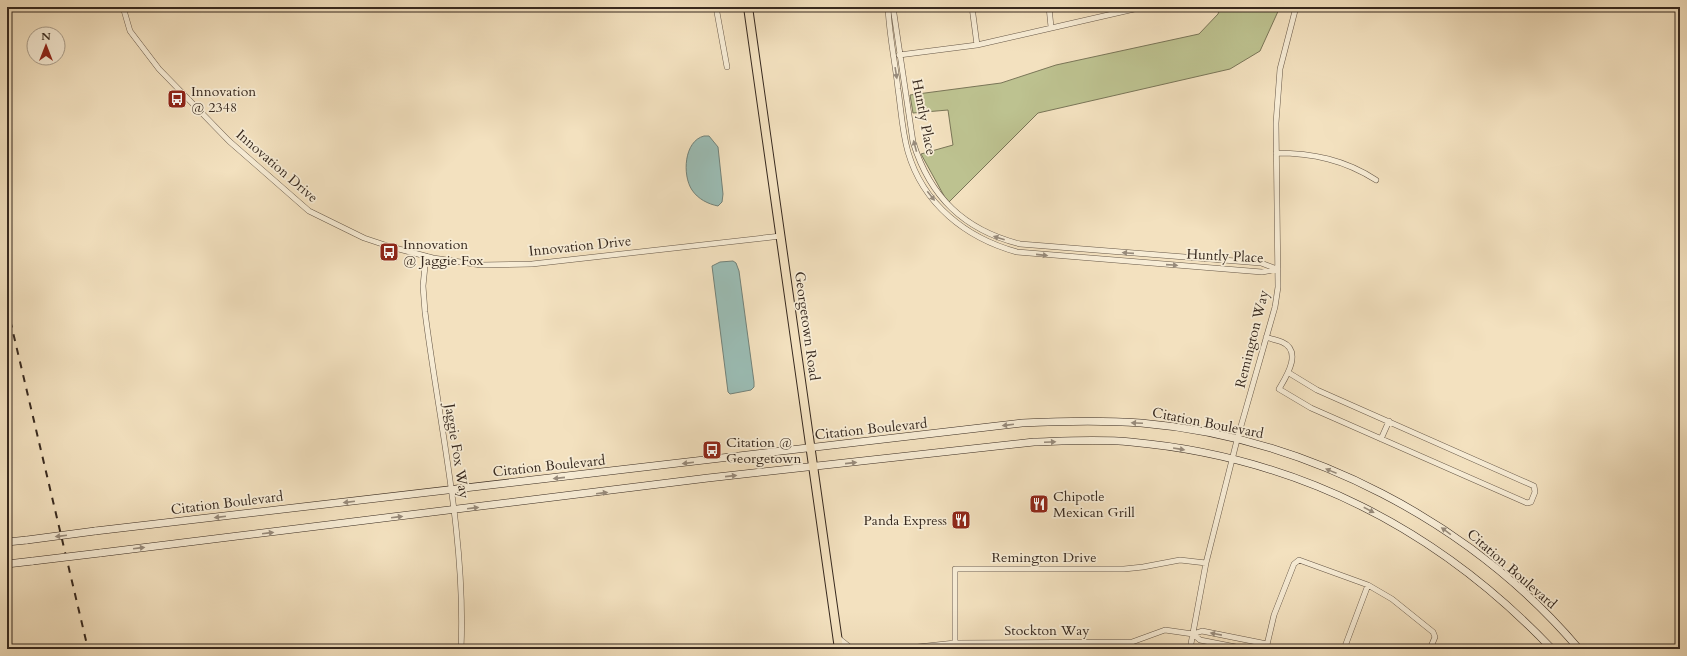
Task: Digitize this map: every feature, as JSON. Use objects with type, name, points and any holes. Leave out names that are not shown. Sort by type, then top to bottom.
[{"type":"main road","name":"Georgetown Road","points":[[748,7],[838,649]]},
{"type":"main road","name":"Citation Boulevard","points":[[7,542],[1022,423],[1057,421],[1140,423],[1187,429],[1237,440],[1314,464],[1398,502],[1440,527],[1480,555],[1542,609],[1579,649]]},
{"type":"main road","points":[[7,564],[812,467],[1034,442],[1130,442],[1234,458],[1270,469],[1329,492],[1400,526],[1446,556],[1480,581],[1510,607],[1552,649]]},
{"type":"street","name":"Innovation Drive","points":[[123,7],[130,31],[159,69],[229,140],[309,211],[364,238],[426,256],[481,265],[532,264],[781,236]]},
{"type":"street","points":[[716,7],[727,67]]},
{"type":"street","name":"Huntly Place","points":[[888,7],[904,134],[912,164],[922,185],[945,214],[975,237],[994,246],[1017,252],[1262,272],[1278,269]]},
{"type":"street","name":"Huntly Place","points":[[893,7],[913,142],[918,158],[927,177],[949,206],[965,220],[979,229],[1000,239],[1020,244],[1261,263],[1278,269]]},
{"type":"street","points":[[972,7],[977,45]]},
{"type":"street","points":[[1049,7],[1051,27]]},
{"type":"street","points":[[893,55],[977,45],[1127,8],[1143,7]]},
{"type":"street","name":"Remington Way","points":[[1190,649],[1206,563],[1234,458],[1237,440],[1275,307],[1278,287],[1276,123],[1280,69],[1296,7]]},
{"type":"street","points":[[1276,153],[1300,153],[1321,156],[1342,162],[1361,170],[1376,180]]},
{"type":"street","name":"Jaggie Fox Way","points":[[426,256],[423,286],[425,312],[454,510],[460,574],[461,649]]},
{"type":"street","points":[[1266,337],[1284,342],[1291,350],[1292,358],[1289,373],[1278,389],[1311,408],[1527,503],[1531,502],[1535,492],[1534,486],[1317,390],[1289,373]]},
{"type":"street","points":[[1381,439],[1389,421]]},
{"type":"street","name":"Remington Drive","points":[[955,643],[955,569],[1124,569],[1180,560],[1206,563]]},
{"type":"street","points":[[1266,647],[1274,615],[1294,564],[1297,561],[1302,561],[1368,585],[1392,599],[1433,632],[1435,637],[1430,649]]},
{"type":"street","points":[[1344,649],[1368,585]]},
{"type":"street","name":"Stockton Way","points":[[899,649],[955,643],[1132,642],[1165,630],[1193,634],[1202,631],[1266,647]]},
{"type":"street","name":"Stockton Way","points":[[1193,634],[1200,640],[1246,649]]},
{"type":"street","points":[[836,636],[852,649]]},
{"type":"green space","points":[[1221,7],[1280,7],[1260,51],[1230,69],[1038,113],[948,203],[921,154],[953,145],[948,110],[913,113],[910,95],[1001,83],[1056,65],[1199,34],[1218,14]]},
{"type":"water","points":[[704,136],[709,136],[718,147],[723,194],[722,202],[718,206],[711,204],[697,196],[689,184],[687,176],[686,168],[689,151],[692,144],[697,139]]},
{"type":"water","points":[[733,261],[736,263],[739,271],[754,387],[751,390],[730,394],[728,392],[712,266],[720,262]]},
{"type":"railway","points":[[7,307],[88,649]]},
{"type":"place","name":"Innovation @ 2348","points":[[177,99]]},
{"type":"place","name":"Innovation @ Jaggie Fox","points":[[389,252]]},
{"type":"place","name":"Citation @ Georgetown","points":[[712,450]]},
{"type":"place","name":"Chipotle Mexican Grill","points":[[1039,504]]},
{"type":"place","name":"Panda Express","points":[[961,520]]}]
